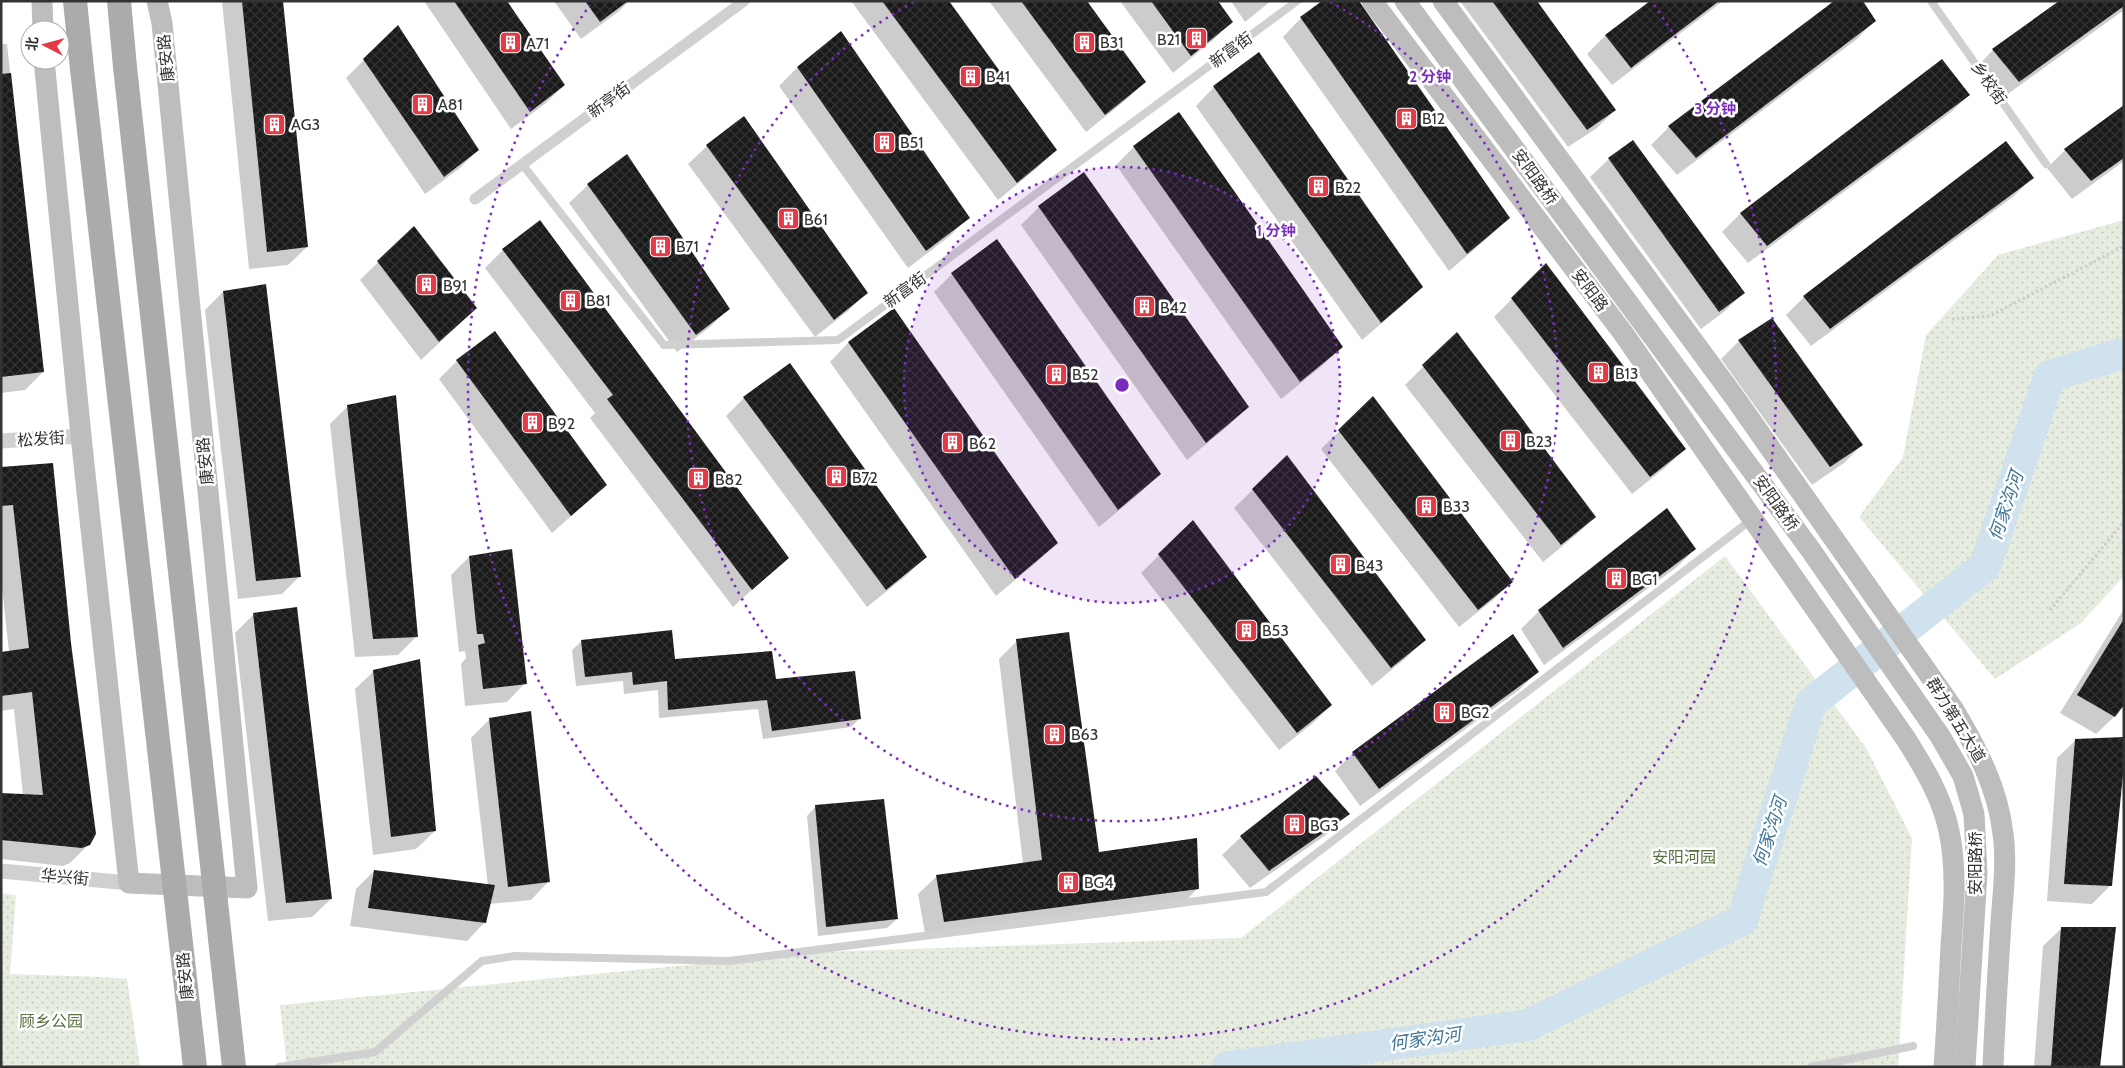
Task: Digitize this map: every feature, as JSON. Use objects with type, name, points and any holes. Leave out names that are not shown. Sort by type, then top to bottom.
[{"type":"main road","points":[[42,1],[43,20]]},
{"type":"main road","name":"康安路","points":[[75,1],[195,1067]]},
{"type":"main road","points":[[119,1],[234,1067]]},
{"type":"main road","name":"康安路","points":[[129,883],[247,888],[163,33],[157,1]]},
{"type":"main road","name":"安阳路","points":[[1372,1],[1622,333],[1906,739],[1927,774],[1939,799],[1949,831],[1953,861],[1954,897],[1944,1067]]},
{"type":"main road","name":"安阳路桥","points":[[1405,1],[1810,549],[1940,736],[1963,776],[1974,814],[1978,873],[1964,1067]]},
{"type":"main road","name":"群力第五大道","points":[[1442,1],[1735,398],[1954,710],[1972,740],[1988,772],[1995,794],[2003,834],[2004,870],[1993,1067]]},
{"type":"main road","points":[[45,70],[81,436],[129,883]]},
{"type":"street","name":"新亭街","points":[[475,199],[744,1]]},
{"type":"street","name":"松发街","points":[[1,441],[81,436]]},
{"type":"street","name":"华兴街","points":[[1,871],[129,883]]},
{"type":"lane","name":"新富街","points":[[522,164],[664,345],[838,340],[1297,1]]},
{"type":"lane","name":"乡校街","points":[[1931,1],[2046,164]]},
{"type":"lane","points":[[279,1067],[375,1052],[482,961],[515,956],[729,961],[1266,892],[1752,520]]},
{"type":"lane","points":[[1811,1067],[1913,1046]]},
{"type":"path","points":[[1952,319],[1990,316],[2124,246]]},
{"type":"path","points":[[2050,610],[2124,522]]},
{"type":"green space","points":[[2124,220],[2124,576],[2081,623],[1995,679],[1859,517],[1903,457],[1926,335],[1998,255]]},
{"type":"green space","name":"安阳河园","points":[[1725,556],[1866,748],[1912,838],[1898,1067],[287,1067],[280,1005],[820,952],[1241,938]]},
{"type":"green space","name":"顾乡公园","points":[[1,893],[16,895],[10,974],[127,979],[140,1067],[1,1067]]},
{"type":"building","name":"AG3","points":[[242,1],[283,1],[308,247],[267,252]]},
{"type":"building","name":"A71","points":[[454,1],[507,1],[565,85],[530,112]]},
{"type":"building","points":[[585,1],[628,1],[600,22]]},
{"type":"building","name":"B41","points":[[882,1],[949,1],[1057,150],[1017,183]]},
{"type":"building","name":"B31","points":[[1021,1],[1087,1],[1146,82],[1105,115]]},
{"type":"building","name":"B21","points":[[1151,1],[1218,1],[1233,22],[1191,56]]},
{"type":"building","name":"B12","points":[[1322,1],[1359,1],[1510,218],[1467,254],[1300,17]]},
{"type":"building","points":[[1492,1],[1537,1],[1616,110],[1587,130]]},
{"type":"building","points":[[1650,1],[1719,1],[1631,68],[1605,35]]},
{"type":"building","points":[[1834,1],[1863,1],[1876,21],[1696,158],[1668,126]]},
{"type":"building","points":[[2059,1],[2124,1],[2124,6],[2019,82],[1992,49]]},
{"type":"building","name":"A81","points":[[398,25],[479,150],[444,177],[363,59]]},
{"type":"building","name":"B51","points":[[841,31],[970,218],[926,251],[797,67]]},
{"type":"building","name":"B22","points":[[1259,52],[1423,287],[1381,323],[1213,86]]},
{"type":"building","points":[[1942,59],[1970,95],[1767,246],[1740,213]]},
{"type":"building","points":[[11,73],[44,372],[1,377],[1,74]]},
{"type":"building","points":[[2124,105],[2124,158],[2091,181],[2064,149]]},
{"type":"building","points":[[1179,112],[1343,347],[1300,382],[1133,146]]},
{"type":"building","name":"B61","points":[[744,116],[868,293],[834,320],[706,145]]},
{"type":"building","points":[[1633,140],[1745,293],[1719,312],[1608,158]]},
{"type":"building","points":[[2006,141],[2034,178],[1830,329],[1803,296]]},
{"type":"building","name":"B71","points":[[627,154],[730,309],[696,335],[587,184]]},
{"type":"building","name":"B42","points":[[1084,172],[1249,407],[1206,443],[1038,206]]},
{"type":"building","points":[[540,220],[789,558],[752,590],[607,399],[613,395],[502,249]]},
{"type":"building","name":"B91","points":[[414,226],[477,308],[439,342],[377,261]]},
{"type":"building","name":"B52","points":[[997,239],[1161,474],[1118,510],[951,273]]},
{"type":"building","name":"B13","points":[[1546,263],[1686,449],[1650,477],[1511,298]]},
{"type":"building","points":[[266,284],[301,577],[256,581],[223,291]]},
{"type":"building","name":"B62","points":[[894,308],[1058,543],[1015,579],[848,342]]},
{"type":"building","points":[[1772,318],[1863,445],[1830,467],[1738,340]]},
{"type":"building","name":"B92","points":[[495,331],[607,485],[571,516],[456,360]]},
{"type":"building","name":"B23","points":[[1457,332],[1596,517],[1561,545],[1422,365]]},
{"type":"building","name":"B72","points":[[790,363],[927,557],[886,590],[743,397]]},
{"type":"building","points":[[396,395],[418,637],[373,639],[347,405]]},
{"type":"building","name":"B33","points":[[1373,396],[1513,582],[1478,610],[1338,430]]},
{"type":"building","name":"B43","points":[[1287,455],[1426,640],[1391,668],[1252,489]]},
{"type":"building","points":[[53,463],[71,643],[96,834],[90,845],[82,848],[1,840],[1,793],[43,795],[32,692],[1,696],[1,652],[29,648],[13,505],[1,506],[1,467]]},
{"type":"building","name":"BG1","points":[[1667,508],[1696,549],[1563,648],[1538,610]]},
{"type":"building","name":"B53","points":[[1193,520],[1332,705],[1297,733],[1158,554]]},
{"type":"building","points":[[512,549],[527,684],[483,689],[478,645],[485,643],[483,634],[477,634],[469,556]]},
{"type":"building","points":[[297,607],[332,899],[286,903],[253,613]]},
{"type":"building","points":[[2124,619],[2124,705],[2115,717],[2077,695]]},
{"type":"building","points":[[672,630],[675,659],[772,651],[776,679],[855,671],[861,719],[772,731],[767,700],[668,710],[667,681],[633,685],[632,672],[585,677],[581,640]]},
{"type":"building","points":[[1069,632],[1099,852],[1197,838],[1199,889],[944,922],[936,875],[1042,860],[1016,639]]},
{"type":"building","name":"BG2","points":[[1513,634],[1539,672],[1379,789],[1352,752]]},
{"type":"building","points":[[420,659],[436,831],[391,837],[373,670]]},
{"type":"building","points":[[531,711],[550,882],[508,887],[489,718]]},
{"type":"building","points":[[2124,737],[2124,764],[2112,886],[2064,884],[2075,739]]},
{"type":"building","name":"BG3","points":[[1316,776],[1350,814],[1269,871],[1240,836]]},
{"type":"building","points":[[884,799],[898,919],[826,927],[815,805]]},
{"type":"building","points":[[374,870],[495,885],[486,923],[368,908]]},
{"type":"building","points":[[2061,927],[2116,927],[2100,1067],[2051,1067]]},
{"type":"waterway","name":"何家沟河","points":[[1228,1067],[1528,1025],[1742,920],[1811,703],[1985,566],[2050,376],[2124,353]]},
{"type":"place","name":"B21","points":[[1196,39]]},
{"type":"place","name":"B31","points":[[1084,42]]},
{"type":"place","name":"A71","points":[[510,43]]},
{"type":"place","name":"B41","points":[[970,76]]},
{"type":"place","name":"A81","points":[[422,104]]},
{"type":"place","name":"B12","points":[[1406,118]]},
{"type":"place","name":"AG3","points":[[275,124]]},
{"type":"place","name":"B51","points":[[884,142]]},
{"type":"place","name":"B22","points":[[1319,187]]},
{"type":"place","name":"B61","points":[[788,219]]},
{"type":"place","name":"B71","points":[[660,246]]},
{"type":"place","name":"B91","points":[[427,285]]},
{"type":"place","name":"B81","points":[[570,300]]},
{"type":"place","name":"B42","points":[[1144,307]]},
{"type":"place","name":"B13","points":[[1599,373]]},
{"type":"place","name":"B52","points":[[1056,374]]},
{"type":"place","name":"B92","points":[[532,423]]},
{"type":"place","name":"B23","points":[[1510,441]]},
{"type":"place","name":"B62","points":[[953,443]]},
{"type":"place","name":"B72","points":[[836,477]]},
{"type":"place","name":"B82","points":[[699,479]]},
{"type":"place","name":"B33","points":[[1427,506]]},
{"type":"place","name":"B43","points":[[1340,565]]},
{"type":"place","name":"BG1","points":[[1616,579]]},
{"type":"place","name":"B53","points":[[1246,630]]},
{"type":"place","name":"BG2","points":[[1445,712]]},
{"type":"place","name":"B63","points":[[1055,734]]},
{"type":"place","name":"BG3","points":[[1294,825]]},
{"type":"place","name":"BG4","points":[[1068,882]]}]
